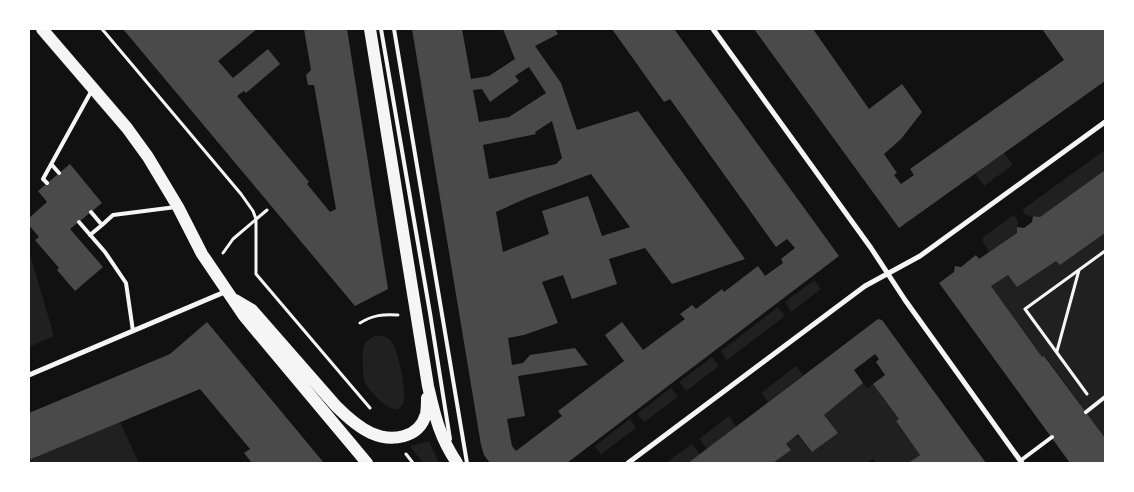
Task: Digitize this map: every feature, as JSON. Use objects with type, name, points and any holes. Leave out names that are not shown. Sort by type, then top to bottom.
[{"type":"main road","points":[[42,29],[148,157],[178,207],[202,254],[244,316],[367,463]]},
{"type":"main road","points":[[370,29],[428,386],[438,426],[445,445],[454,461]]},
{"type":"main road","points":[[231,296],[252,310],[348,418],[369,432],[387,438],[406,436],[416,431],[426,413],[428,386]]},
{"type":"street","points":[[713,29],[866,240],[887,273],[1021,462]]},
{"type":"street","points":[[628,463],[865,286],[920,256],[1105,122]]},
{"type":"street","points":[[29,375],[134,331],[231,296]]},
{"type":"lane","points":[[381,29],[454,461]]},
{"type":"lane","points":[[394,29],[466,463]]},
{"type":"lane","points":[[47,183],[43,179],[93,89]]},
{"type":"lane","points":[[52,165],[59,173]]},
{"type":"lane","points":[[90,235],[113,215],[178,207]]},
{"type":"lane","points":[[91,212],[102,225]]},
{"type":"lane","points":[[79,222],[105,252],[126,283],[134,331]]},
{"type":"lane","points":[[1086,412],[1105,397]]},
{"type":"lane","points":[[1021,462],[1052,437]]},
{"type":"path","points":[[102,29],[241,194],[253,211],[256,219],[256,274],[373,412]]},
{"type":"path","points":[[221,256],[233,240],[267,210]]},
{"type":"path","points":[[1094,405],[1025,309],[1105,251]]},
{"type":"path","points":[[1056,352],[1079,270]]},
{"type":"path","points":[[360,323],[380,314],[403,316]]},
{"type":"shaded area","points":[[1105,150],[1105,170],[1040,217],[1026,215],[1022,210]]},
{"type":"shaded area","points":[[1004,153],[1013,165],[984,186],[975,174]]},
{"type":"shaded area","points":[[1014,215],[1018,221],[1017,233],[989,252],[983,242],[983,237]]},
{"type":"shaded area","points":[[1105,233],[1105,438],[1045,356],[1042,357],[991,286],[1008,275],[1017,287],[1056,261],[1060,265]]},
{"type":"shaded area","points":[[29,251],[54,336],[29,347]]},
{"type":"shaded area","points":[[814,280],[821,289],[791,312],[785,302]]},
{"type":"shaded area","points":[[778,307],[785,316],[727,360],[721,351]]},
{"type":"shaded area","points":[[375,336],[384,336],[389,339],[398,358],[403,378],[404,401],[400,408],[397,409],[383,404],[369,389],[364,380],[363,348],[367,341]]},
{"type":"shaded area","points":[[712,357],[719,366],[686,391],[679,382]]},
{"type":"shaded area","points":[[796,366],[803,375],[768,402],[761,393]]},
{"type":"shaded area","points":[[863,383],[867,388],[873,384],[899,419],[896,421],[920,455],[908,463],[876,463],[873,459],[867,463],[773,463],[791,450],[786,444],[798,435],[812,452],[837,433],[824,415]]},
{"type":"shaded area","points":[[671,388],[678,397],[644,422],[637,414]]},
{"type":"shaded area","points":[[729,416],[736,427],[707,449],[699,439]]},
{"type":"shaded area","points":[[630,419],[636,428],[601,454],[595,446]]},
{"type":"shaded area","points":[[120,422],[139,463],[29,463],[29,460]]},
{"type":"shaded area","points":[[429,441],[439,463],[423,463],[410,446]]},
{"type":"shaded area","points":[[692,444],[700,454],[688,463],[666,463]]},
{"type":"building","points":[[123,29],[257,29],[218,61],[233,78],[268,49],[280,64],[246,93],[244,91],[237,96],[309,182],[307,184],[330,212],[336,209],[314,85],[308,85],[306,75],[311,70],[304,29],[347,29],[388,289],[355,306]]},
{"type":"building","points":[[412,29],[462,29],[471,79],[489,76],[515,59],[503,29],[555,29],[558,34],[535,46],[561,83],[577,130],[638,111],[745,259],[672,284],[645,248],[609,259],[617,284],[572,299],[563,275],[542,282],[558,323],[524,335],[508,338],[512,365],[523,363],[530,355],[575,348],[588,365],[518,376],[525,416],[507,419],[512,446],[516,451],[562,416],[558,411],[624,361],[605,335],[622,322],[643,350],[685,319],[680,314],[692,305],[696,309],[722,289],[724,292],[758,266],[765,276],[783,263],[781,259],[795,248],[787,239],[776,247],[670,99],[664,102],[612,29],[674,29],[839,256],[567,463],[490,463],[484,455]],"holes":[[[529,67],[546,93],[509,117],[479,122],[473,90],[482,89],[490,102],[519,81],[515,76]],[[552,121],[562,158],[556,164],[489,179],[483,145],[536,134],[535,132]],[[591,174],[630,227],[602,236],[588,196],[542,211],[549,234],[503,252],[496,212]]]},
{"type":"building","points":[[754,29],[813,29],[869,109],[902,84],[922,112],[901,139],[884,154],[897,173],[894,175],[901,184],[914,175],[910,169],[1064,60],[1042,29],[1105,29],[1105,81],[899,228]]},
{"type":"building","points":[[70,164],[102,203],[70,229],[103,267],[75,291],[57,270],[59,268],[35,240],[39,237],[29,225],[29,218],[47,202],[38,191]]},
{"type":"building","points":[[1105,170],[1105,233],[1060,265],[1056,261],[1017,287],[1008,275],[991,286],[1042,357],[1044,356],[1105,438],[1105,463],[1070,463],[939,283],[954,272],[955,266],[961,267],[976,255],[979,259],[1017,233],[1017,227],[1024,228],[1032,222],[1033,216],[1040,217]]},
{"type":"building","points":[[878,319],[882,320],[986,463],[908,463],[920,455],[896,421],[899,419],[873,384],[885,375],[876,362],[879,359],[875,354],[854,370],[863,383],[824,415],[838,433],[812,452],[798,434],[786,444],[791,450],[773,463],[688,463]]},
{"type":"building","points":[[207,322],[324,463],[252,463],[244,453],[250,449],[200,389],[29,460],[29,413],[170,354]]}]
